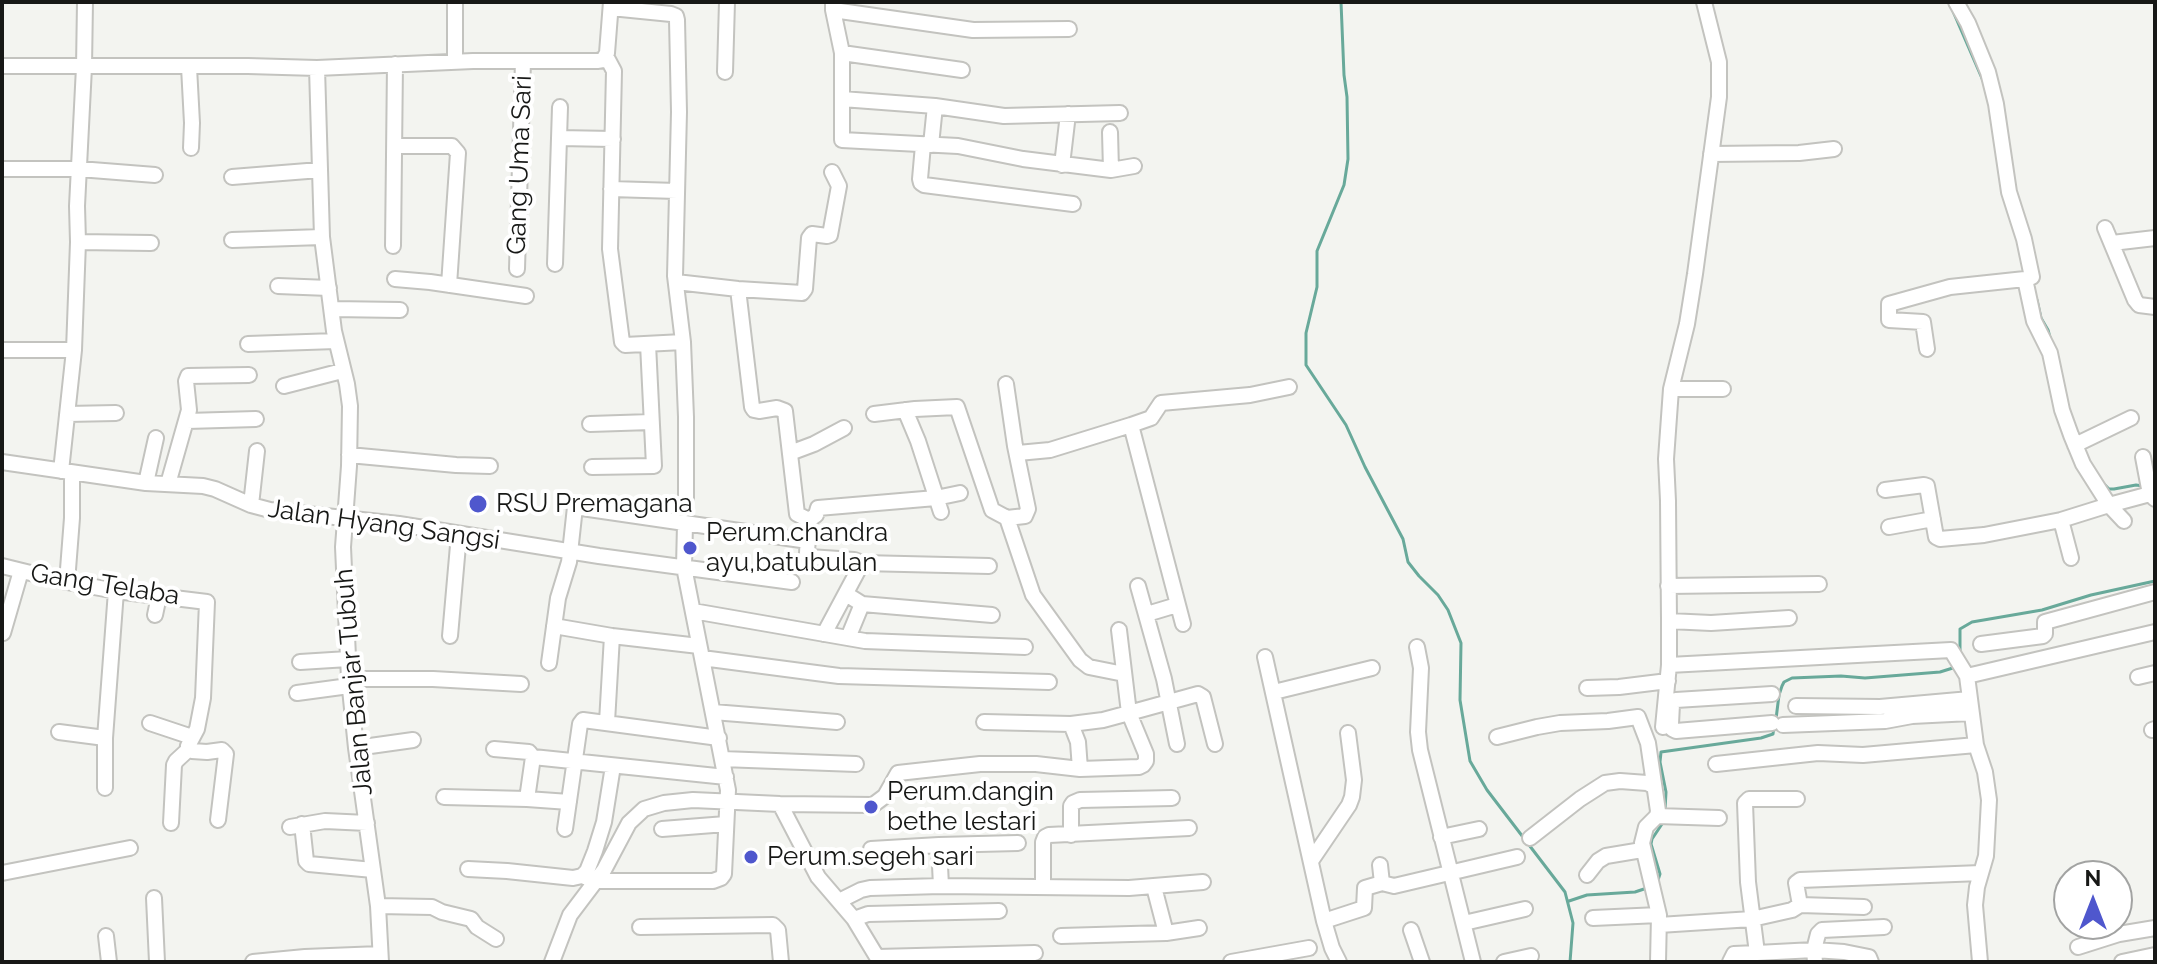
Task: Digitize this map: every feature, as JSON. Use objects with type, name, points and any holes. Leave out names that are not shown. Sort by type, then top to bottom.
[{"type":"street","points":[[67,582],[72,518],[67,472],[67,414],[74,350],[85,2]]},
{"type":"street","points":[[455,2],[455,62]]},
{"type":"street","points":[[725,72],[727,2]]},
{"type":"street","points":[[1667,726],[1666,459],[1671,389],[1695,274],[1720,75],[1704,2]]},
{"type":"street","points":[[1927,349],[1923,322],[1891,321],[1888,319],[1889,304],[1950,287],[2032,277],[2009,192],[1990,82],[1968,23],[1956,2]]},
{"type":"street","points":[[683,342],[625,345],[622,342],[610,249],[614,71],[606,56],[611,5],[674,15],[677,20],[676,282],[683,342],[686,498]]},
{"type":"street","points":[[1069,29],[973,30],[833,6],[842,53],[842,140],[958,146],[1062,165],[1111,170],[1134,166]]},
{"type":"street","points":[[842,53],[962,70]]},
{"type":"street","points":[[2,66],[317,68],[455,62],[597,61],[606,56]]},
{"type":"street","name":"Gang Uma Sari","points":[[517,269],[523,61]]},
{"type":"street","points":[[393,246],[395,64]]},
{"type":"street","points":[[189,67],[191,148]]},
{"type":"street","name":"Jalan Banjar Tubuh","points":[[317,68],[322,237],[336,341],[349,396],[343,547],[349,682],[378,906],[380,958]]},
{"type":"street","points":[[842,99],[935,106],[1004,116],[1120,113]]},
{"type":"street","points":[[935,106],[921,183],[1073,204]]},
{"type":"street","points":[[555,264],[560,107]]},
{"type":"street","points":[[1062,165],[1068,114]]},
{"type":"street","points":[[1110,132],[1111,170]]},
{"type":"street","points":[[559,138],[613,139]]},
{"type":"street","points":[[395,146],[452,146],[458,153],[449,285]]},
{"type":"street","points":[[1711,154],[1799,153],[1834,149]]},
{"type":"street","points":[[2,169],[79,169],[155,175]]},
{"type":"street","points":[[232,177],[320,170]]},
{"type":"street","points":[[676,282],[738,289],[805,291],[809,238],[812,234],[830,235],[839,186],[832,172]]},
{"type":"street","points":[[611,189],[677,191]]},
{"type":"street","points":[[2105,228],[2138,305],[2155,307]]},
{"type":"street","points":[[232,240],[322,237]]},
{"type":"street","points":[[2112,243],[2155,238]]},
{"type":"street","points":[[78,242],[151,243]]},
{"type":"street","points":[[395,279],[526,296]]},
{"type":"street","points":[[2025,279],[2036,327],[2050,353],[2062,410],[2075,445],[2083,464],[2109,505],[2124,521]]},
{"type":"street","points":[[278,286],[329,288]]},
{"type":"street","points":[[738,289],[752,407],[759,411],[777,408],[785,411],[797,514],[815,507],[939,505],[960,493]]},
{"type":"street","points":[[332,309],[400,310]]},
{"type":"street","points":[[248,344],[336,341]]},
{"type":"street","points":[[592,467],[654,466],[648,344]]},
{"type":"street","points":[[2,350],[74,350]]},
{"type":"street","points":[[284,386],[342,371]]},
{"type":"street","points":[[168,484],[187,421],[190,404],[188,376],[249,375]]},
{"type":"street","points":[[874,414],[957,407],[989,505],[996,514],[1007,518],[1025,516],[1028,512],[1006,384]]},
{"type":"street","points":[[1018,453],[1050,450],[1151,418],[1163,402],[1250,395],[1289,387]]},
{"type":"street","points":[[1671,389],[1723,389]]},
{"type":"street","points":[[905,410],[939,505]]},
{"type":"street","points":[[67,414],[116,413]]},
{"type":"street","points":[[2075,445],[2131,418]]},
{"type":"street","points":[[187,421],[256,419]]},
{"type":"street","points":[[590,424],[651,422]]},
{"type":"street","points":[[1131,425],[1183,624]]},
{"type":"street","points":[[790,453],[844,428]]},
{"type":"street","points":[[146,483],[156,438]]},
{"type":"street","points":[[251,505],[257,451]]},
{"type":"street","points":[[349,455],[490,466]]},
{"type":"street","points":[[1885,490],[1926,485],[1936,537],[1940,539],[1984,535],[2153,497],[2143,457]]},
{"type":"street","name":"Jalan Hyang Sangsi","points":[[2,462],[146,483],[215,489],[270,510],[792,582]]},
{"type":"street","points":[[549,663],[575,507],[808,541]]},
{"type":"street","points":[[815,507],[808,541],[809,557],[862,563],[989,566]]},
{"type":"street","points":[[1007,518],[1033,595],[1080,660],[1089,667],[1124,674]]},
{"type":"street","points":[[1889,527],[1933,519]]},
{"type":"street","points":[[2061,520],[2071,558]]},
{"type":"street","points":[[468,869],[588,879],[713,881],[724,874],[729,802],[684,567],[685,524]]},
{"type":"street","points":[[450,636],[459,534]]},
{"type":"street","points":[[824,634],[862,563]]},
{"type":"street","name":"Gang Telaba","points":[[2,566],[116,591],[207,602],[203,698],[191,743]]},
{"type":"street","points":[[3,633],[21,571]]},
{"type":"street","points":[[1668,586],[1819,584]]},
{"type":"street","points":[[1138,586],[1164,679],[1177,744]]},
{"type":"street","points":[[105,788],[105,738],[116,591]]},
{"type":"street","points":[[1981,644],[2043,636],[2045,622],[2155,592]]},
{"type":"street","points":[[846,594],[862,604],[992,615]]},
{"type":"street","points":[[155,615],[159,596]]},
{"type":"street","points":[[848,638],[862,604]]},
{"type":"street","points":[[1147,614],[1177,605]]},
{"type":"street","points":[[693,611],[865,641],[1025,647]]},
{"type":"street","points":[[1669,621],[1711,623],[1789,618]]},
{"type":"street","points":[[554,626],[839,676],[1049,682]]},
{"type":"street","points":[[588,879],[604,870],[629,823],[644,809],[664,803],[693,800],[873,805],[885,796],[895,775],[901,772],[980,764],[1036,764],[1080,769],[1139,767],[1146,761],[1146,754],[1129,713],[1119,630]]},
{"type":"street","points":[[1967,676],[2155,632]]},
{"type":"street","points":[[607,722],[612,636]]},
{"type":"street","points":[[1417,647],[1421,668],[1419,741],[1471,962]]},
{"type":"street","points":[[1587,688],[1619,687],[1668,673],[1951,650],[1967,676],[1976,745],[1985,772],[1989,800],[1986,856],[1975,905],[1980,962]]},
{"type":"street","points":[[1265,657],[1324,921],[1339,962]]},
{"type":"street","points":[[300,662],[348,659]]},
{"type":"street","points":[[1274,692],[1372,668]]},
{"type":"street","points":[[2138,677],[2155,673]]},
{"type":"street","points":[[297,693],[349,682],[433,679],[521,684]]},
{"type":"street","points":[[984,722],[1071,724],[1103,720],[1201,694],[1215,744]]},
{"type":"street","points":[[1648,743],[1667,726],[1672,704],[1676,700],[1772,694]]},
{"type":"street","points":[[1796,706],[1970,706]]},
{"type":"street","points":[[1667,726],[1676,731],[1865,722],[1970,706]]},
{"type":"street","points":[[713,712],[837,722]]},
{"type":"street","points":[[1497,737],[1560,723],[1638,717],[1648,743],[1657,805],[1657,816],[1644,832],[1642,850],[1659,920],[1658,962]]},
{"type":"street","points":[[565,829],[581,721],[586,719],[719,738]]},
{"type":"street","points":[[150,723],[191,743]]},
{"type":"street","points":[[1071,724],[1078,742],[1080,769]]},
{"type":"street","points":[[59,732],[105,738]]},
{"type":"street","points":[[1311,861],[1352,797],[1354,780],[1348,733]]},
{"type":"street","points":[[356,748],[413,740]]},
{"type":"street","points":[[191,743],[192,751],[222,750],[226,754],[218,820]]},
{"type":"street","points":[[171,823],[174,765],[191,743]]},
{"type":"street","points":[[1716,764],[1818,753],[1863,755],[1976,745]]},
{"type":"street","points":[[494,749],[529,752],[533,757],[726,777]]},
{"type":"street","points":[[527,799],[533,757]]},
{"type":"street","points":[[722,759],[856,764]]},
{"type":"street","points":[[552,962],[588,879],[587,871],[604,822],[613,766]]},
{"type":"street","points":[[1530,838],[1605,783],[1620,781],[1653,786]]},
{"type":"street","points":[[444,797],[569,802]]},
{"type":"street","points":[[1071,835],[1071,806],[1080,800],[1172,798]]},
{"type":"street","points":[[1757,953],[1748,882],[1745,803],[1749,799],[1797,799]]},
{"type":"street","points":[[780,804],[818,877],[854,919],[878,959],[1035,953]]},
{"type":"street","points":[[1657,816],[1719,818]]},
{"type":"street","points":[[367,823],[325,821],[296,826],[309,864],[373,870]]},
{"type":"street","points":[[662,829],[726,824]]},
{"type":"street","points":[[1043,887],[1045,837],[1189,828]]},
{"type":"street","points":[[1441,837],[1479,829]]},
{"type":"street","points":[[871,849],[1018,843]]},
{"type":"street","points":[[939,845],[941,886]]},
{"type":"street","points":[[2,873],[130,848]]},
{"type":"street","points":[[1587,875],[1606,856],[1642,850]]},
{"type":"street","points":[[1324,921],[1362,910],[1365,888],[1382,883],[1391,887],[1517,857]]},
{"type":"street","points":[[1380,865],[1382,883]]},
{"type":"street","points":[[1800,905],[1796,883],[1800,880],[1981,873]]},
{"type":"street","points":[[839,901],[870,888],[1154,887],[1203,882]]},
{"type":"street","points":[[1154,887],[1166,933]]},
{"type":"street","points":[[154,898],[157,962]]},
{"type":"street","points":[[1593,918],[1752,919],[1792,910],[1800,905],[1864,907]]},
{"type":"street","points":[[378,906],[432,907],[471,919],[477,927],[496,939]]},
{"type":"street","points":[[1464,923],[1525,909]]},
{"type":"street","points":[[854,919],[868,914],[999,911]]},
{"type":"street","points":[[640,927],[773,925],[778,930],[781,962]]},
{"type":"street","points":[[1815,956],[1818,934],[1822,930],[1884,927]]},
{"type":"street","points":[[1061,936],[1166,933],[1199,928]]},
{"type":"street","points":[[2078,947],[2119,934],[2155,928]]},
{"type":"street","points":[[1411,930],[1422,962]]},
{"type":"street","points":[[106,936],[109,962]]},
{"type":"street","points":[[1231,962],[1309,948]]},
{"type":"street","points":[[1730,962],[1734,954],[1815,956],[1844,952],[1869,957],[1871,962]]},
{"type":"street","points":[[2122,962],[2155,955]]},
{"type":"street","points":[[1504,962],[1531,956]]},
{"type":"street","points":[[253,962],[380,958]]},
{"type":"waterway","points":[[1341,2],[1348,159],[1344,185],[1317,251],[1317,287],[1306,333],[1306,365],[1346,425],[1403,539],[1408,562],[1448,610],[1461,643],[1460,700],[1470,761],[1487,790],[1565,892],[1573,923],[1570,962]]},
{"type":"waterway","points":[[1952,9],[1984,83]]},
{"type":"waterway","points":[[2037,300],[2051,341]]},
{"type":"waterway","points":[[2102,482],[2109,489],[2143,486]]},
{"type":"waterway","points":[[1960,652],[1960,629],[1972,622],[2042,610],[2155,581]]},
{"type":"waterway","points":[[1776,719],[1782,686],[1792,678],[1865,678],[1940,672],[1956,667]]},
{"type":"waterway","points":[[1665,810],[1661,752],[1761,738],[1773,734],[1774,726]]},
{"type":"waterway","points":[[1657,883],[1660,874],[1651,844],[1664,821]]},
{"type":"waterway","points":[[1569,901],[1587,895],[1635,892],[1647,888]]},
{"type":"place","name":"RSU Premagana","points":[[478,504]]},
{"type":"place","name":"Perum.chandra ayu,batubulan","points":[[690,548]]},
{"type":"place","name":"Perum.dangin bethe lestari","points":[[871,807]]},
{"type":"place","name":"Perum.segeh sari","points":[[751,857]]}]
